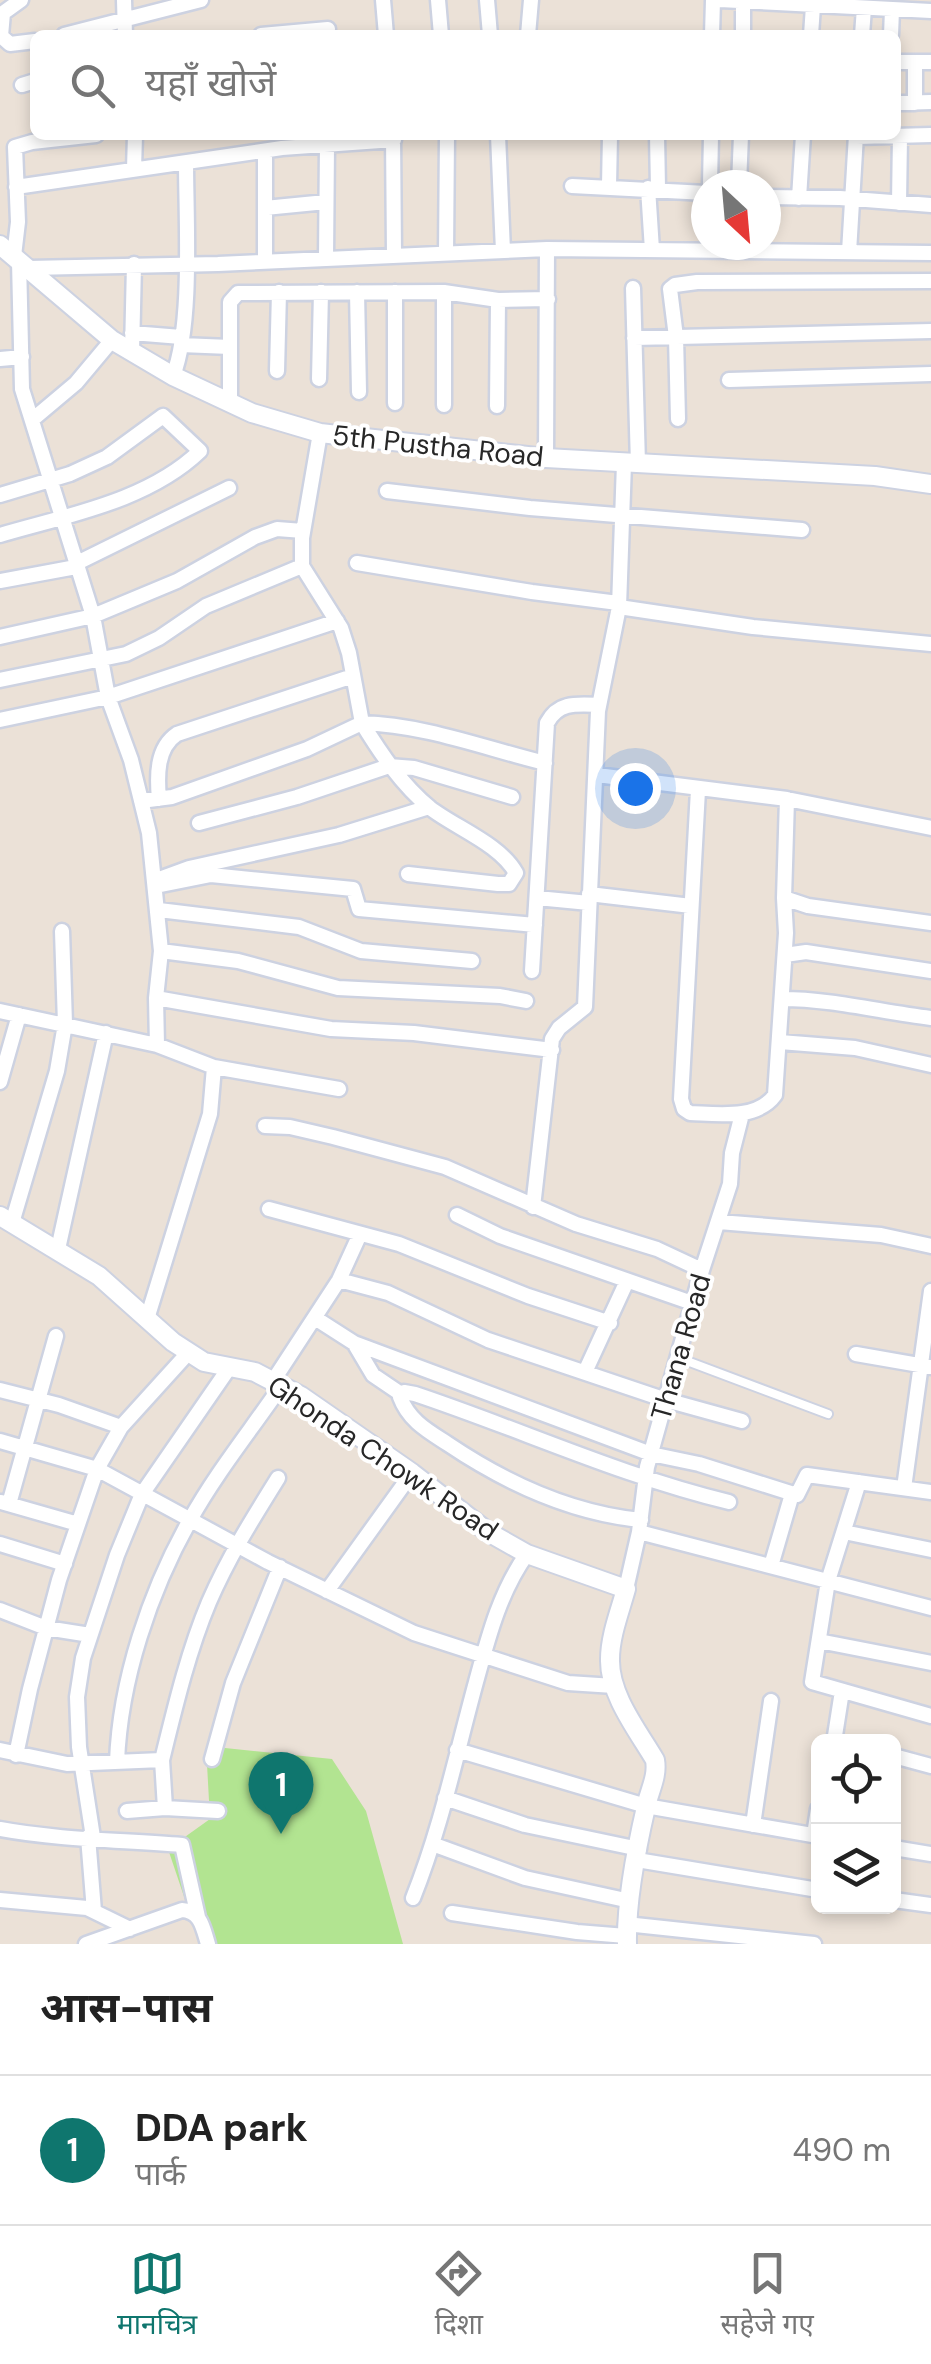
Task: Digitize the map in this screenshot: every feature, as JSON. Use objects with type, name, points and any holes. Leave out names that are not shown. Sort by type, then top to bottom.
[{"type":"street","points":[[17,45],[4,42],[2,18],[6,9],[21,0]]},
{"type":"street","points":[[124,0],[124,28],[202,0]]},
{"type":"street","points":[[384,0],[386,30]]},
{"type":"street","points":[[438,0],[441,30]]},
{"type":"street","points":[[487,0],[490,30]]},
{"type":"street","points":[[528,30],[531,0]]},
{"type":"street","points":[[713,30],[716,0],[931,11]]},
{"type":"street","points":[[743,30],[744,2]]},
{"type":"street","points":[[811,30],[813,6]]},
{"type":"street","points":[[862,30],[864,8]]},
{"type":"street","points":[[891,30],[892,10]]},
{"type":"street","points":[[318,30],[328,29]]},
{"type":"street","points":[[0,54],[30,42]]},
{"type":"street","points":[[923,62],[923,102]]},
{"type":"street","points":[[901,136],[931,135]]},
{"type":"street","points":[[54,140],[20,144],[13,153],[18,233],[13,261],[22,389],[93,616],[108,697],[142,802],[156,883],[161,951],[157,1045]]},
{"type":"street","points":[[134,169],[135,140]]},
{"type":"street","points":[[16,187],[264,151],[377,140]]},
{"type":"street","points":[[394,140],[394,255]]},
{"type":"street","points":[[446,253],[447,140]]},
{"type":"street","points":[[498,140],[503,251]]},
{"type":"street","points":[[609,186],[610,140]]},
{"type":"street","points":[[652,250],[657,140]]},
{"type":"street","points":[[710,140],[710,170]]},
{"type":"street","points":[[740,140],[740,170]]},
{"type":"street","points":[[799,198],[804,140]]},
{"type":"street","points":[[849,252],[856,140]]},
{"type":"street","points":[[899,204],[900,140]]},
{"type":"street","points":[[326,258],[327,146]]},
{"type":"street","points":[[264,151],[265,262]]},
{"type":"street","points":[[173,376],[181,341],[186,264],[186,162]]},
{"type":"street","points":[[572,186],[691,192]]},
{"type":"street","points":[[781,197],[931,204]]},
{"type":"street","points":[[265,208],[326,202]]},
{"type":"street","points":[[13,261],[186,264],[548,249],[691,249]]},
{"type":"street","points":[[546,458],[548,249]]},
{"type":"street","points":[[781,250],[931,253]]},
{"type":"street","name":"5th Pustha Road","points":[[13,261],[112,340],[132,342],[173,376],[230,402],[320,433],[546,458],[875,476],[931,484]]},
{"type":"street","points":[[134,264],[132,342],[181,341],[230,347]]},
{"type":"street","points":[[678,419],[676,337],[670,289],[683,283],[931,281]]},
{"type":"street","points":[[533,1206],[553,1034],[584,1007],[598,705],[618,605],[631,463],[633,288]]},
{"type":"street","points":[[277,371],[279,292]]},
{"type":"street","points":[[319,379],[320,292]]},
{"type":"street","points":[[357,292],[359,392]]},
{"type":"street","points":[[394,404],[395,292]]},
{"type":"street","points":[[230,402],[232,297],[238,294],[444,292],[498,300],[548,299]]},
{"type":"street","points":[[444,292],[444,405]]},
{"type":"street","points":[[497,406],[498,300]]},
{"type":"street","points":[[634,338],[931,331]]},
{"type":"street","points":[[32,420],[76,383],[112,340]]},
{"type":"street","points":[[0,359],[22,357]]},
{"type":"street","points":[[729,380],[931,374]]},
{"type":"street","points":[[0,495],[107,457],[163,416],[200,451],[181,470],[140,490],[0,536]]},
{"type":"street","points":[[320,433],[303,530],[302,566],[338,621],[362,724],[390,766],[429,807],[514,868],[514,880],[498,884],[408,874]]},
{"type":"street","points":[[0,582],[76,566],[228,488]]},
{"type":"street","points":[[387,490],[530,508],[802,530]]},
{"type":"street","points":[[0,637],[93,616],[177,581],[255,536],[277,529],[303,530]]},
{"type":"street","points":[[357,563],[753,628],[931,644]]},
{"type":"street","points":[[0,680],[126,654],[159,638],[206,606],[302,566]]},
{"type":"street","points":[[0,720],[108,697],[338,621]]},
{"type":"street","points":[[159,799],[158,772],[164,748],[177,734],[353,676]]},
{"type":"street","points":[[532,971],[547,723],[552,712],[573,704],[598,705]]},
{"type":"street","points":[[142,802],[307,749],[362,724],[396,724],[544,763]]},
{"type":"street","points":[[199,823],[297,797],[390,766],[414,768],[512,796]]},
{"type":"street","points":[[597,775],[787,799],[931,828]]},
{"type":"street","points":[[698,790],[681,1099],[684,1109],[690,1112],[742,1114],[773,1100],[785,955],[787,799]]},
{"type":"street","points":[[156,883],[189,868],[373,826],[429,807]]},
{"type":"street","points":[[156,883],[211,876],[353,890],[360,909],[536,925]]},
{"type":"street","points":[[537,898],[692,906]]},
{"type":"street","points":[[784,898],[808,906],[931,923]]},
{"type":"street","points":[[158,910],[299,928],[360,951],[472,962]]},
{"type":"street","points":[[6,1220],[56,1070],[65,1024],[62,930]]},
{"type":"street","points":[[161,951],[250,963],[338,988],[500,996],[526,1001]]},
{"type":"street","points":[[785,955],[806,952],[931,972]]},
{"type":"street","points":[[156,998],[331,1029],[414,1033],[552,1050]]},
{"type":"street","points":[[782,998],[820,999],[869,1011],[931,1018]]},
{"type":"street","points":[[0,1011],[157,1045],[214,1067],[339,1089]]},
{"type":"street","points":[[0,1082],[19,1015]]},
{"type":"street","points":[[58,1249],[106,1033]]},
{"type":"street","points":[[780,1042],[855,1048],[931,1064]]},
{"type":"street","points":[[148,1319],[210,1114],[214,1067]]},
{"type":"street","name":"Thana Road","points":[[626,1935],[656,1760],[614,1686],[611,1646],[640,1526],[646,1476],[702,1270],[730,1184],[732,1152],[742,1114]]},
{"type":"street","points":[[265,1126],[290,1127],[445,1166],[576,1224],[657,1249],[702,1270]]},
{"type":"street","points":[[269,1209],[399,1244],[528,1296],[610,1323]]},
{"type":"street","points":[[457,1215],[500,1236],[695,1304]]},
{"type":"street","name":"Ghonda Chowk Road","points":[[6,1220],[99,1276],[204,1362],[255,1372],[277,1384],[412,1473],[488,1532],[527,1554],[626,1589]]},
{"type":"street","points":[[718,1222],[881,1235],[931,1246]]},
{"type":"street","points":[[117,1762],[120,1709],[150,1608],[190,1520],[339,1280],[360,1234]]},
{"type":"street","points":[[339,1280],[388,1293],[488,1340],[666,1400],[742,1421]]},
{"type":"street","points":[[585,1372],[627,1281]]},
{"type":"street","points":[[904,1488],[925,1366],[931,1291]]},
{"type":"street","points":[[314,1318],[354,1343],[554,1420],[652,1454],[699,1464],[792,1494],[797,1495],[807,1475],[931,1492]]},
{"type":"street","points":[[56,1336],[4,1503],[78,1524]]},
{"type":"street","points":[[354,1343],[373,1375],[401,1394]]},
{"type":"street","points":[[16,1755],[46,1628],[97,1469],[121,1428],[190,1352]]},
{"type":"street","points":[[856,1354],[925,1366]]},
{"type":"street","points":[[94,1912],[77,1697],[90,1636],[142,1494],[229,1368]]},
{"type":"street","points":[[0,1390],[121,1428]]},
{"type":"street","points":[[401,1394],[408,1392],[629,1473],[729,1502]]},
{"type":"street","points":[[401,1394],[401,1402],[414,1422],[483,1468],[568,1506],[593,1509],[771,1566],[931,1608]]},
{"type":"street","points":[[0,1442],[97,1469],[280,1568],[414,1633],[568,1683],[614,1686]]},
{"type":"street","points":[[327,1591],[412,1473]]},
{"type":"street","points":[[165,1808],[162,1760],[180,1685],[208,1603],[237,1545],[278,1478]]},
{"type":"street","points":[[859,1482],[828,1581],[812,1682],[931,1716]]},
{"type":"street","points":[[771,1566],[792,1494]]},
{"type":"street","points":[[844,1532],[931,1550]]},
{"type":"street","points":[[0,1544],[65,1564]]},
{"type":"street","points":[[413,1898],[434,1846],[483,1656],[509,1578],[527,1554]]},
{"type":"street","points":[[212,1760],[233,1683],[280,1568]]},
{"type":"street","points":[[0,1610],[46,1628],[90,1636]]},
{"type":"street","points":[[819,1642],[931,1663]]},
{"type":"street","points":[[835,1734],[842,1691]]},
{"type":"street","points":[[753,1824],[771,1701]]},
{"type":"street","points":[[0,1750],[67,1764],[162,1760]]},
{"type":"street","points":[[457,1750],[646,1806],[811,1834]]},
{"type":"street","points":[[901,1758],[931,1766]]},
{"type":"street","points":[[446,1798],[525,1826],[638,1855],[811,1889]]},
{"type":"street","points":[[126,1811],[218,1811]]},
{"type":"street","points":[[0,1830],[39,1837],[182,1845],[208,1944]]},
{"type":"street","points":[[434,1846],[524,1878],[630,1900]]},
{"type":"street","points":[[901,1849],[931,1854]]},
{"type":"street","points":[[0,1900],[86,1908],[130,1929]]},
{"type":"street","points":[[901,1901],[931,1905]]},
{"type":"street","points":[[86,1944],[182,1910],[190,1910],[198,1917]]},
{"type":"street","points":[[452,1912],[577,1932],[814,1944]]},
{"type":"lane","points":[[679,1358],[828,1414]]},
{"type":"green space","points":[[206,1746],[332,1759],[366,1811],[403,1944],[200,1944],[168,1849],[210,1819]]},
{"type":"place","name":"DDA park","points":[[281,1834]]}]
